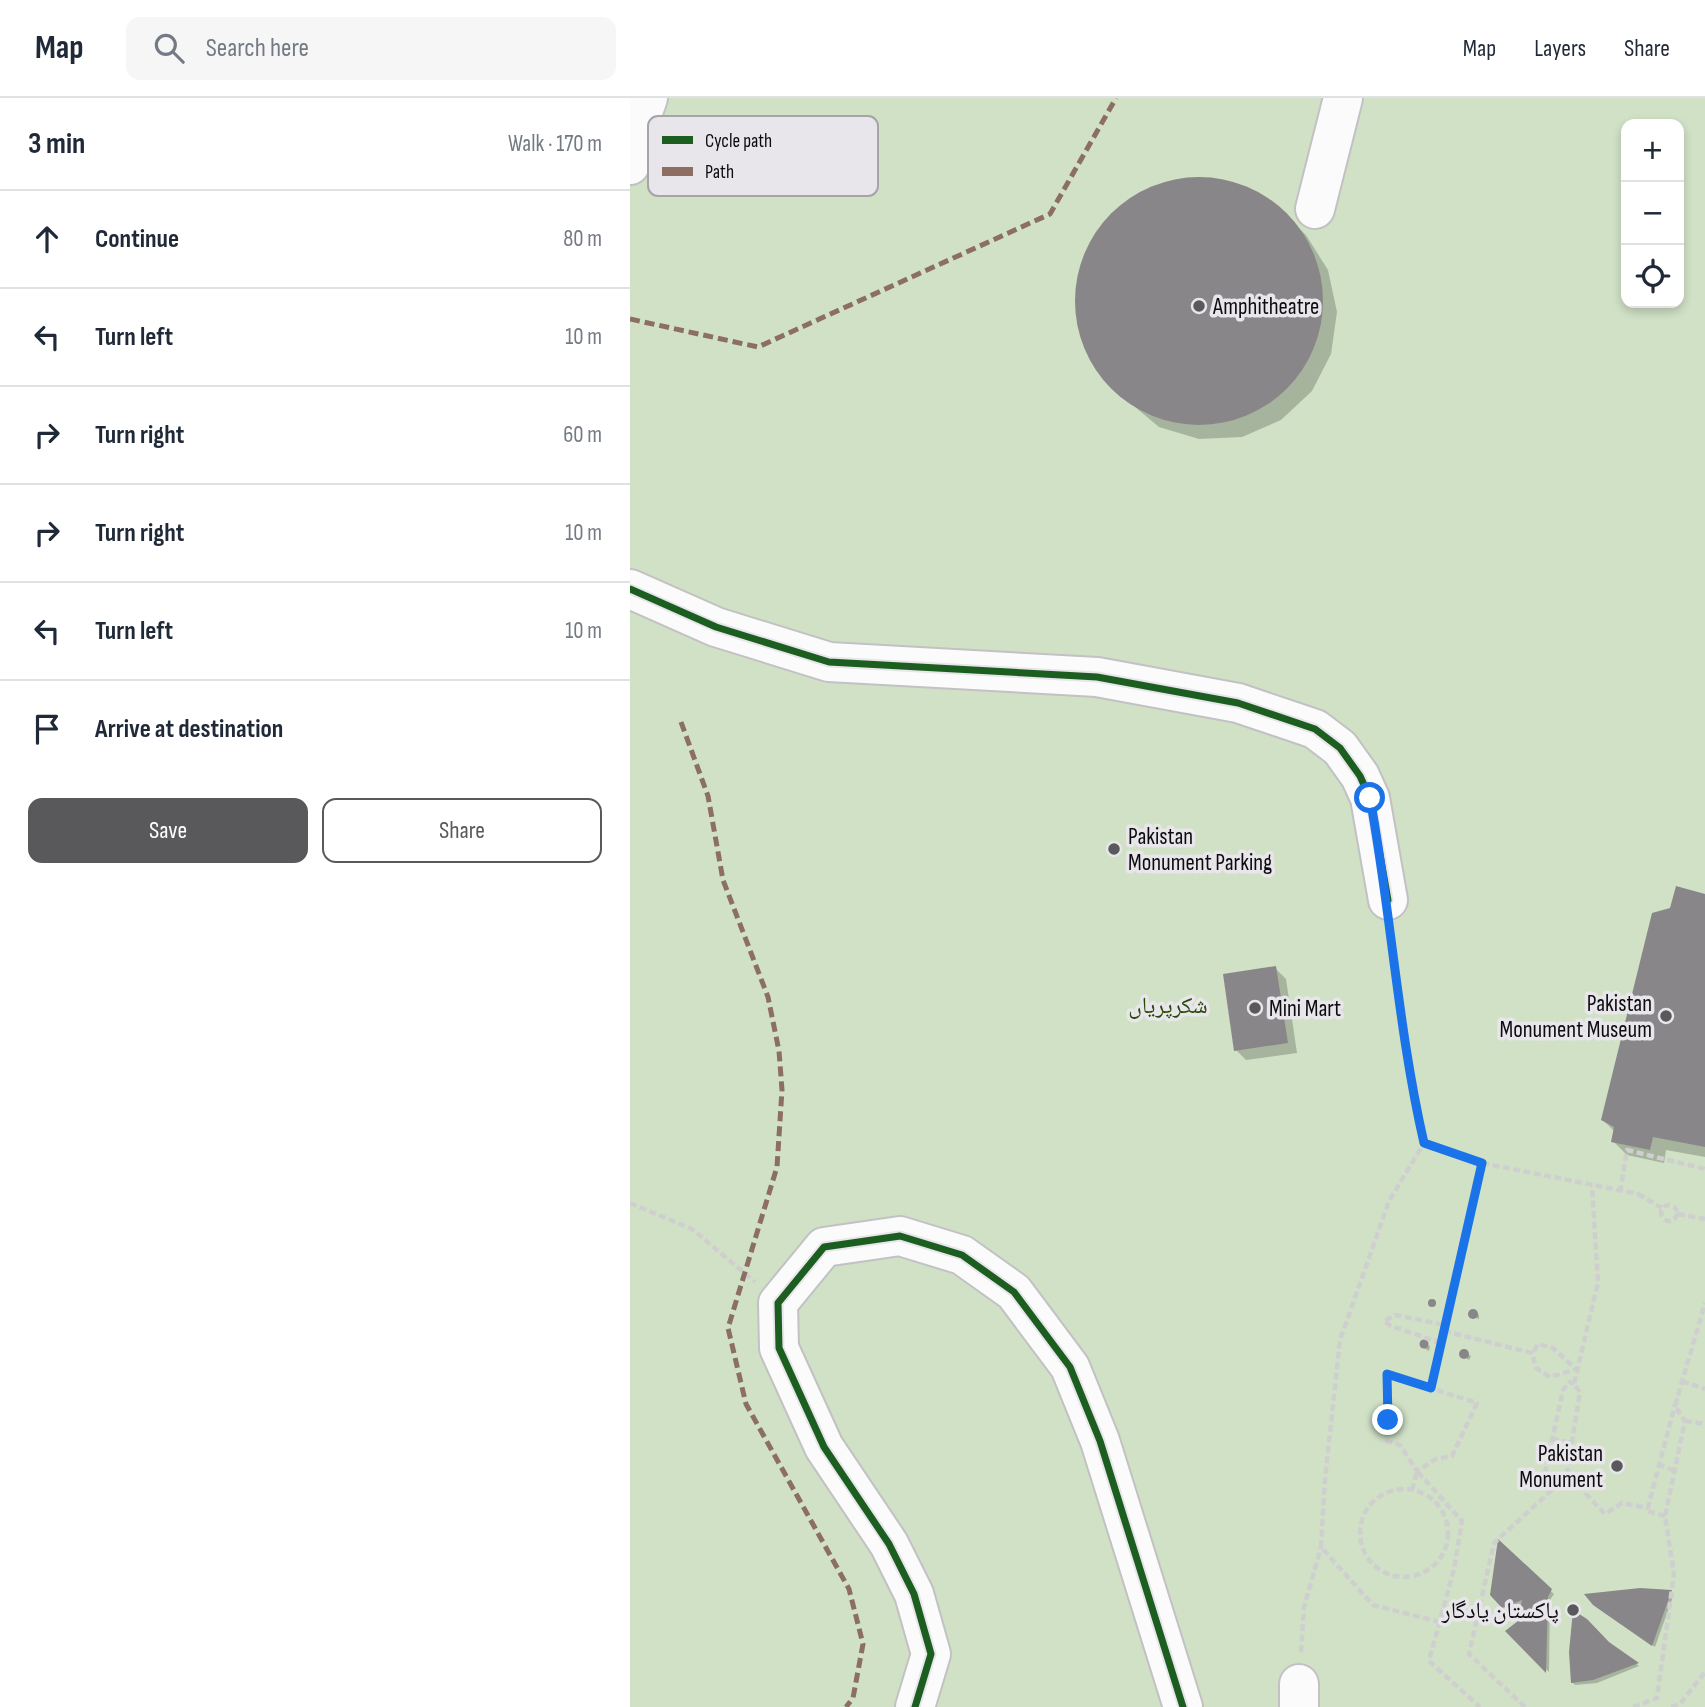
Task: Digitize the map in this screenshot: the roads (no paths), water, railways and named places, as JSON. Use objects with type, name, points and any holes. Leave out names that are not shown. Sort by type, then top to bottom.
[{"type":"street","points":[[630,166],[639,123],[648,98]]},
{"type":"street","points":[[1315,209],[1343,98]]},
{"type":"street","points":[[630,589],[716,627],[829,662],[1097,677],[1238,703],[1315,729],[1340,748],[1360,776],[1370,798],[1388,900]]},
{"type":"street","points":[[915,1707],[931,1654],[915,1594],[889,1544],[824,1447],[779,1348],[778,1303],[824,1247],[900,1236],[962,1255],[1014,1292],[1070,1367],[1100,1441],[1183,1707]]},
{"type":"place","name":"Amphitheatre","points":[[1199,306]]},
{"type":"place","name":"Pakistan Monument Parking","points":[[1114,849]]},
{"type":"place","name":"Mini Mart","points":[[1255,1008]]},
{"type":"place","name":"Pakistan Monument Museum","points":[[1666,1016]]},
{"type":"place","name":"Pakistan Monument","points":[[1617,1466]]},
{"type":"place","name":"پاکستان یادگار","points":[[1573,1610]]},
{"type":"park label","name":"شکرپریاں","points":[[1168,1005]]}]
